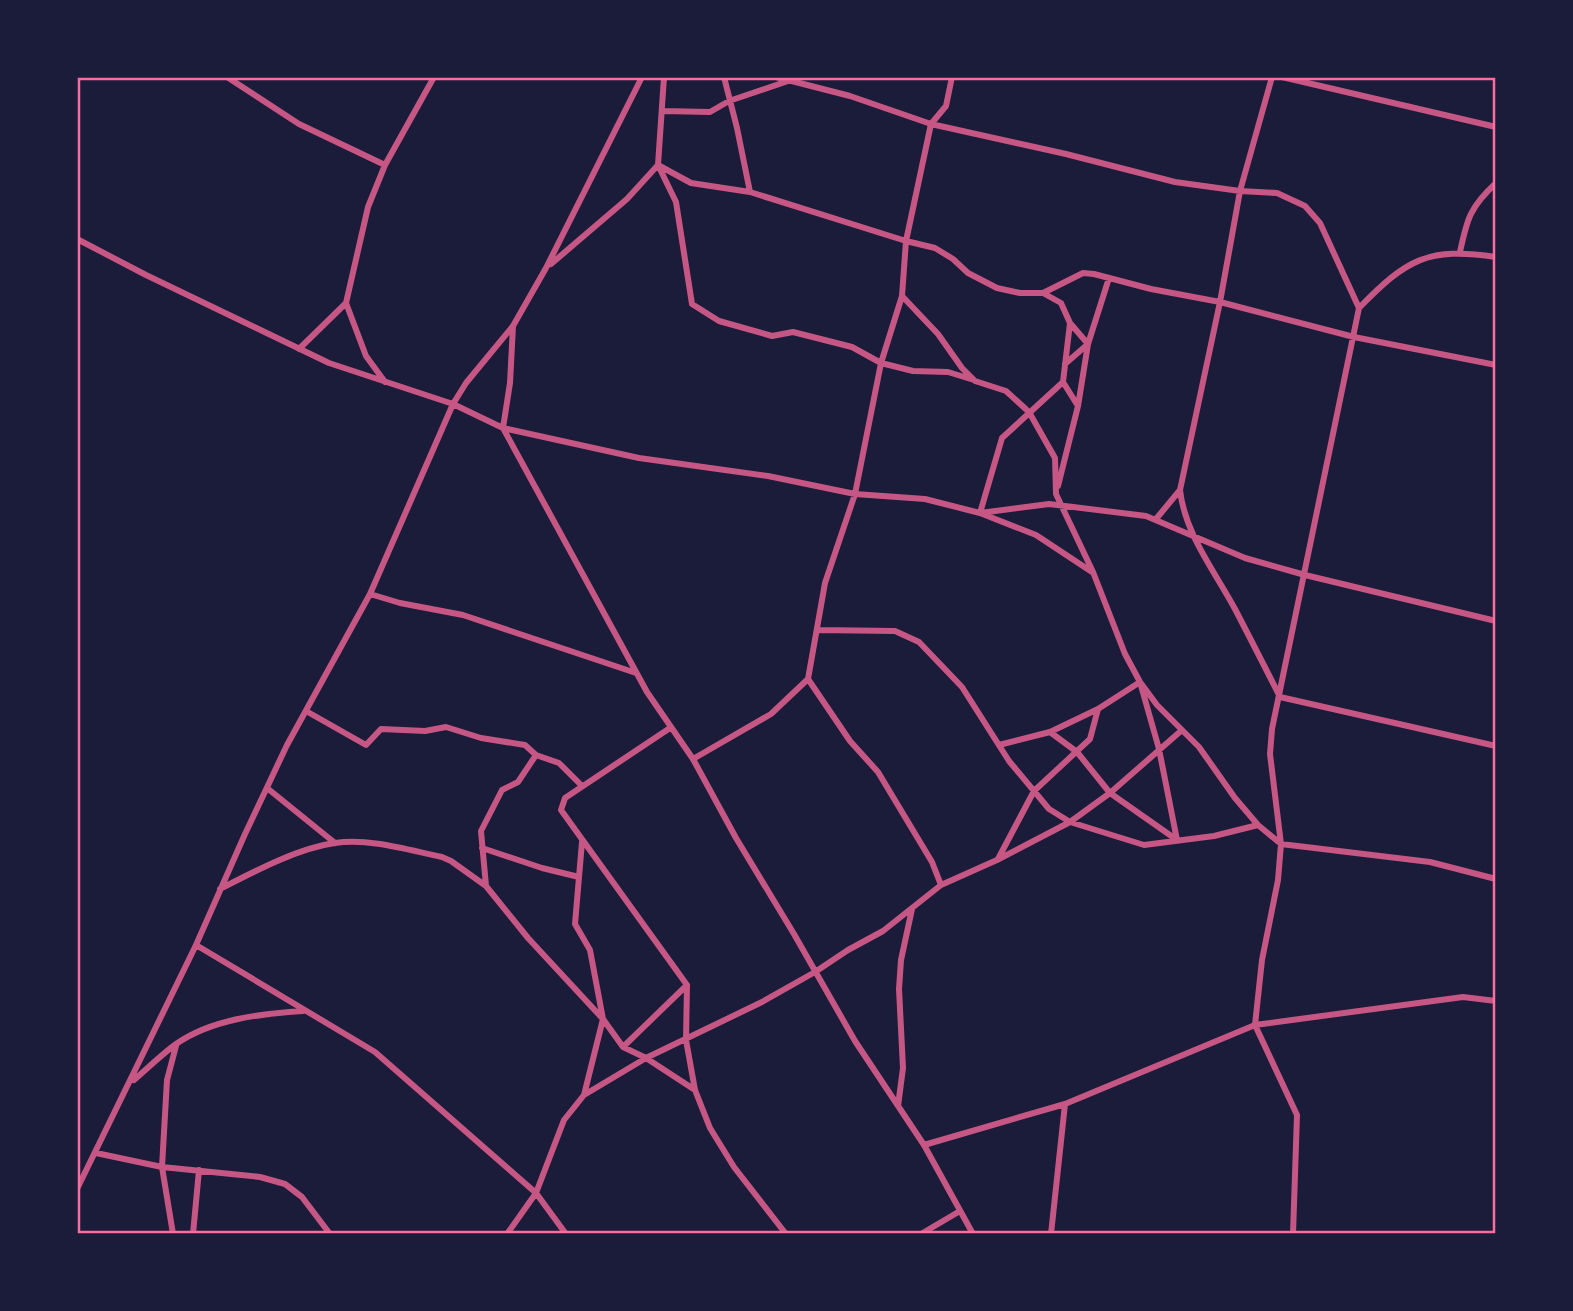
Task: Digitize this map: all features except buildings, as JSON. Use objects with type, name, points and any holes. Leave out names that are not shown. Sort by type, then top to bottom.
[{"type":"street","points":[[227,77],[299,124],[385,164]]},
{"type":"street","points":[[299,349],[346,303],[369,207],[385,164],[434,77]]},
{"type":"street","points":[[77,1189],[196,945],[267,788],[306,710],[370,594],[453,404],[466,383],[513,326],[547,268],[642,77]]},
{"type":"street","points":[[664,77],[658,165],[676,202],[692,304],[719,321],[772,336],[793,332],[852,347],[881,363],[913,371],[948,372],[1006,391],[1029,412],[1055,458],[1056,494],[1093,572],[1125,654],[1140,682],[1150,697],[1199,747],[1258,825],[1281,844],[1430,862],[1496,879]]},
{"type":"street","points":[[724,77],[750,192]]},
{"type":"street","points":[[776,77],[850,96],[932,124],[1175,182],[1277,193],[1305,206],[1320,223],[1359,308]]},
{"type":"street","points":[[693,759],[771,714],[808,679],[825,583],[855,494],[881,363],[902,296],[906,241],[932,124],[946,106],[952,77]]},
{"type":"street","points":[[1272,77],[1240,191],[1220,302],[1180,490],[1193,537],[1280,696],[1496,746]]},
{"type":"street","points":[[1282,77],[1496,127]]},
{"type":"street","points":[[663,111],[710,112],[729,101],[792,80]]},
{"type":"street","points":[[547,268],[627,199],[658,165]]},
{"type":"street","points":[[658,165],[691,183],[750,192],[934,248],[953,259],[968,273],[997,288],[1020,293],[1043,293],[1083,273],[1220,302],[1353,337],[1496,365]]},
{"type":"street","points":[[1460,252],[1468,216],[1483,194],[1496,183]]},
{"type":"street","points":[[77,239],[329,363],[453,404],[503,428],[639,458],[768,476],[855,494],[925,499],[980,513],[1037,535],[1093,572]]},
{"type":"street","points":[[1293,1234],[1297,1115],[1255,1025],[1262,960],[1278,880],[1281,844],[1270,754],[1272,729],[1359,308],[1389,277],[1425,257],[1460,252],[1496,257]]},
{"type":"street","points":[[1056,494],[1078,406],[1088,344],[1109,278]]},
{"type":"street","points":[[1043,293],[1060,303],[1070,323],[1088,344]]},
{"type":"street","points":[[902,296],[938,334],[962,368],[975,381]]},
{"type":"street","points":[[346,303],[366,356],[386,383]]},
{"type":"street","points":[[1070,323],[1062,382],[1078,406]]},
{"type":"street","points":[[513,326],[510,383],[503,428],[636,673],[693,759],[855,1041],[924,1145],[973,1234]]},
{"type":"street","points":[[1063,365],[1088,344]]},
{"type":"street","points":[[980,513],[1002,438],[1062,382]]},
{"type":"street","points":[[1156,519],[1180,490]]},
{"type":"street","points":[[980,513],[1049,504],[1156,519],[1245,558],[1496,621]]},
{"type":"street","points":[[370,594],[400,603],[463,615],[636,673]]},
{"type":"street","points":[[817,629],[895,631],[919,642],[962,687],[1009,761],[1049,809],[1070,822],[1144,845],[1214,836],[1258,825]]},
{"type":"street","points":[[808,679],[850,741],[878,772],[932,862],[941,885]]},
{"type":"street","points":[[999,745],[1050,732],[1098,709],[1140,682]]},
{"type":"street","points":[[1140,682],[1177,840]]},
{"type":"street","points":[[997,860],[1034,791],[1090,739],[1098,709]]},
{"type":"street","points":[[306,710],[366,745],[381,729],[425,732],[446,727],[481,738],[525,745],[536,755],[559,763],[582,786]]},
{"type":"street","points":[[670,728],[565,798],[561,810],[687,985],[686,1041],[695,1090],[710,1128],[734,1167],[786,1234]]},
{"type":"street","points":[[507,1234],[536,1193],[564,1120],[584,1095],[646,1058],[686,1041],[815,972],[883,931],[941,885],[997,860],[1070,822],[1110,793],[1182,730]]},
{"type":"street","points":[[1050,732],[1077,752],[1110,793],[1177,840]]},
{"type":"street","points":[[486,886],[481,831],[502,790],[519,782],[536,755]]},
{"type":"street","points":[[267,788],[335,843]]},
{"type":"street","points":[[582,842],[575,924],[590,950],[603,1019],[584,1095]]},
{"type":"street","points":[[220,890],[286,858],[335,843],[376,844],[442,857],[486,886],[528,938],[603,1019],[623,1047],[646,1058],[695,1090]]},
{"type":"street","points":[[482,848],[579,877]]},
{"type":"street","points":[[898,1106],[903,1068],[899,989],[901,960],[913,907]]},
{"type":"street","points":[[196,945],[375,1052],[536,1193],[566,1234]]},
{"type":"street","points":[[623,1047],[687,985]]},
{"type":"street","points":[[924,1145],[1065,1104],[1255,1025],[1463,997],[1496,1001]]},
{"type":"street","points":[[130,1083],[177,1044],[199,1031],[221,1023],[303,1011]]},
{"type":"street","points":[[173,1234],[162,1167],[167,1080],[177,1044]]},
{"type":"street","points":[[1051,1234],[1065,1104]]},
{"type":"street","points":[[96,1153],[162,1167],[260,1177],[285,1184],[302,1197],[330,1234]]},
{"type":"street","points":[[193,1234],[199,1170]]},
{"type":"street","points":[[921,1234],[960,1211]]}]
